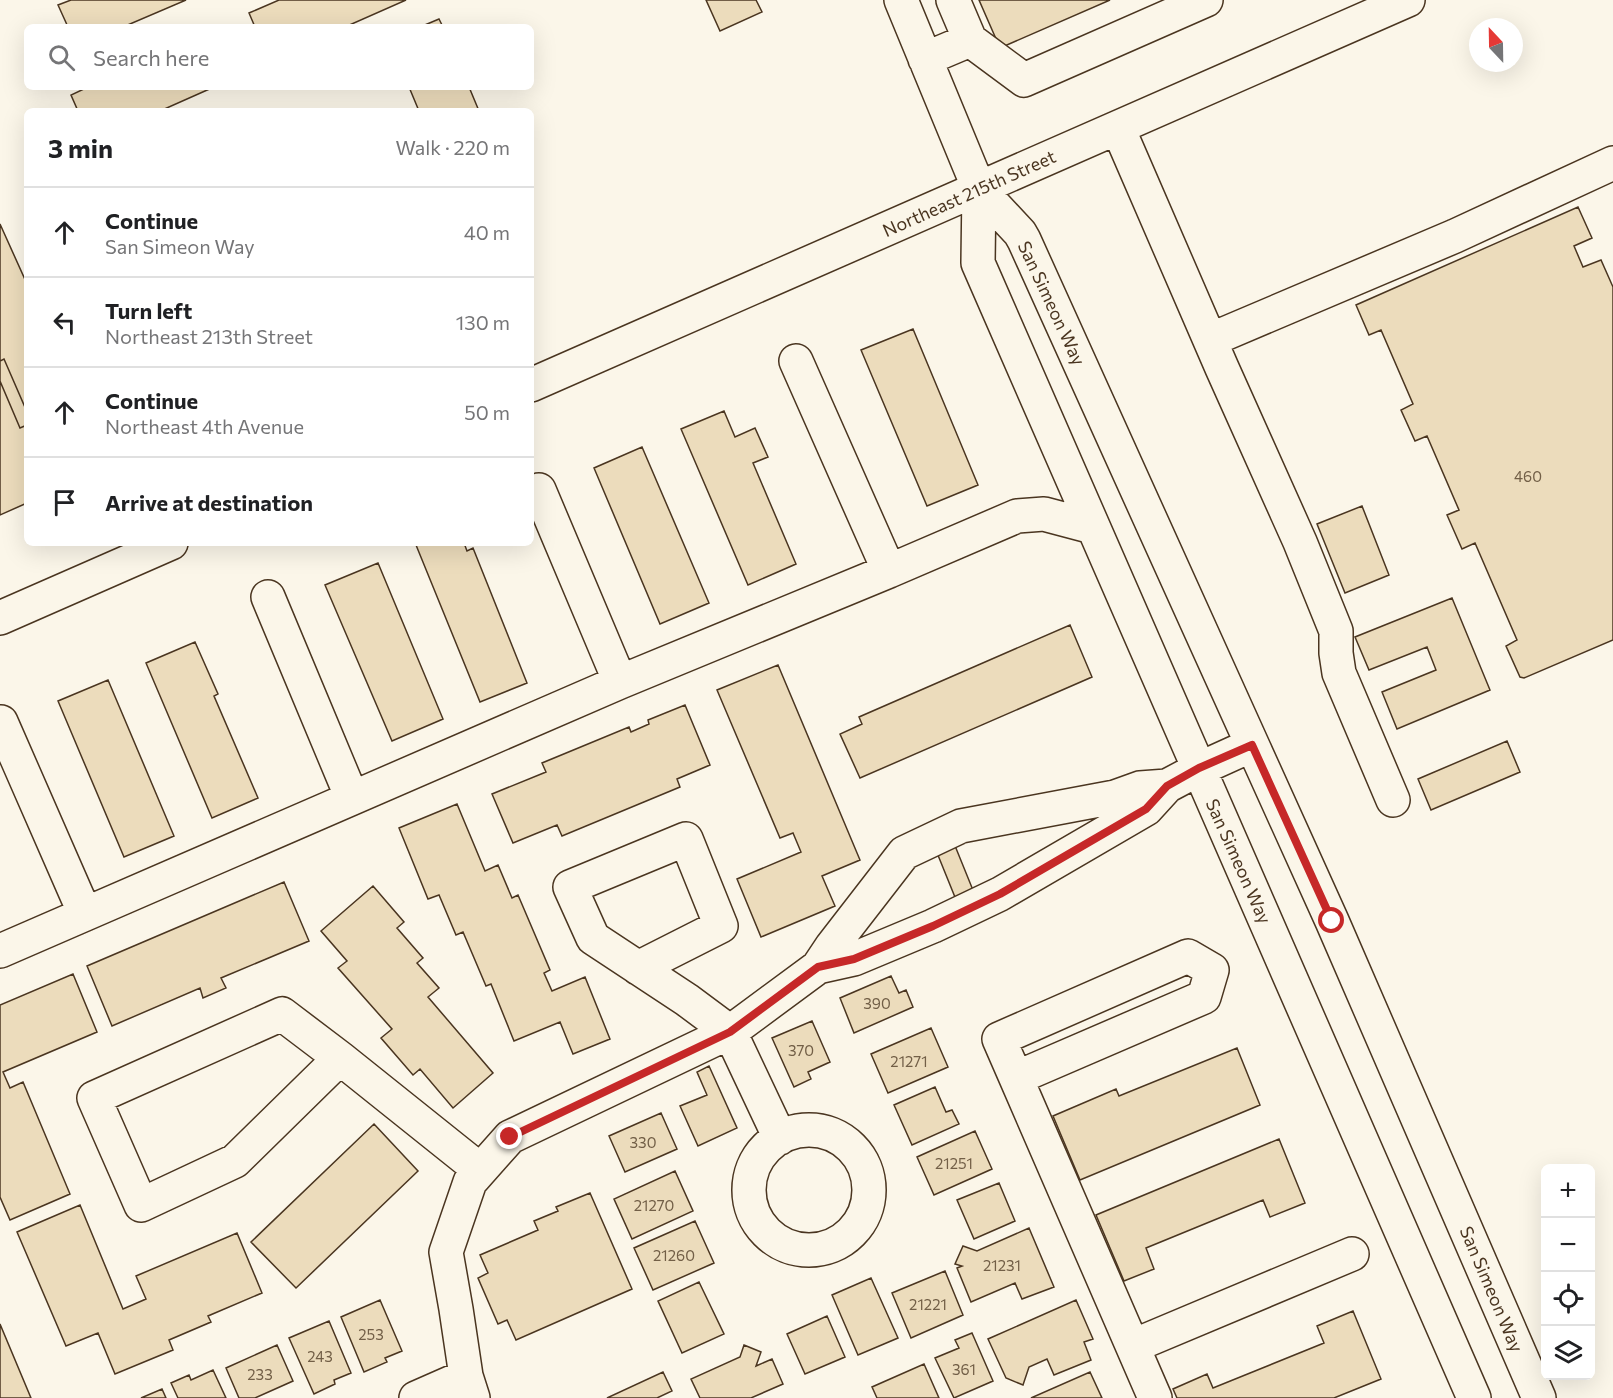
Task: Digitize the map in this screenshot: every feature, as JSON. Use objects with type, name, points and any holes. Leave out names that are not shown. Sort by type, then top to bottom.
[{"type":"street","points":[[901,0],[979,189]]},
{"type":"street","points":[[954,0],[970,40],[1024,80],[1206,0]]},
{"type":"street","name":"Northeast 215th Street","points":[[534,384],[1118,128],[1355,11],[1408,0]]},
{"type":"street","points":[[925,58],[970,40]]},
{"type":"street","points":[[1118,128],[1300,542],[1336,632],[1339,673],[1393,800]]},
{"type":"street","points":[[1210,340],[1455,236],[1613,163]]},
{"type":"street","name":"San Simeon Way","points":[[979,189],[978,263],[1474,1398]]},
{"type":"street","name":"San Simeon Way","points":[[979,189],[1020,232],[1332,921],[1539,1398]]},
{"type":"street","points":[[796,361],[889,571]]},
{"type":"street","points":[[539,490],[620,682]]},
{"type":"street","points":[[0,951],[620,682],[889,571],[986,528],[1017,516],[1044,514],[1093,527]]},
{"type":"street","points":[[0,618],[164,546]]},
{"type":"street","points":[[268,597],[352,798]]},
{"type":"street","points":[[1,722],[84,914]]},
{"type":"street","points":[[416,1398],[469,1387],[446,1252],[470,1182],[510,1137],[730,1032],[818,967],[904,853],[961,826],[1115,797],[1154,787],[1252,745]]},
{"type":"street","points":[[818,967],[854,959],[933,926],[1000,894],[1146,809],[1154,787]]},
{"type":"street","points":[[638,968],[721,926],[686,839],[570,887],[593,938],[638,968],[687,1000],[730,1032],[780,1138]]},
{"type":"street","points":[[1016,1078],[1204,997],[1212,970],[1188,956],[999,1039],[1155,1398]]},
{"type":"street","points":[[340,1058],[234,1161],[141,1205],[94,1098],[282,1014],[340,1058],[480,1170]]},
{"type":"street","points":[[1132,1346],[1352,1254]]},
{"type":"building","points":[[71,0],[186,0],[130,24],[67,24],[58,5]]},
{"type":"building","points":[[279,0],[406,0],[352,24],[254,24],[249,13]]},
{"type":"building","points":[[706,0],[756,0],[762,12],[720,31]]},
{"type":"building","points":[[979,0],[1110,0],[1000,48]]},
{"type":"building","points":[[439,19],[442,24],[427,24]]},
{"type":"building","points":[[82,90],[207,90],[167,108],[77,108],[71,95]]},
{"type":"building","points":[[410,90],[470,90],[478,108],[418,108]]},
{"type":"building","points":[[1578,207],[1592,238],[1574,246],[1583,267],[1601,260],[1613,287],[1613,640],[1524,678],[1520,677],[1506,646],[1517,640],[1475,543],[1462,549],[1447,515],[1459,510],[1427,436],[1415,441],[1401,410],[1413,404],[1381,330],[1369,335],[1356,305]]},
{"type":"building","points":[[0,224],[24,277],[24,405],[4,359],[0,361]]},
{"type":"building","points":[[913,329],[978,485],[927,506],[861,350]]},
{"type":"building","points":[[4,359],[24,405],[24,426],[20,428],[0,381],[0,361]]},
{"type":"building","points":[[0,381],[20,428],[24,426],[24,504],[0,515]]},
{"type":"building","points":[[724,411],[735,437],[755,428],[768,457],[753,463],[796,564],[748,585],[681,429]]},
{"type":"building","points":[[642,447],[709,603],[660,624],[594,468]]},
{"type":"building","points":[[1362,506],[1389,575],[1345,593],[1317,524]]},
{"type":"building","points":[[416,546],[465,546],[467,551],[473,548],[527,683],[480,702]]},
{"type":"building","points":[[378,563],[443,719],[392,741],[325,585]]},
{"type":"building","points":[[1452,598],[1490,690],[1397,729],[1382,692],[1436,670],[1427,647],[1369,670],[1355,637]]},
{"type":"building","points":[[1070,625],[1092,677],[860,778],[840,734],[862,724],[859,717]]},
{"type":"building","points":[[195,642],[218,694],[214,696],[258,798],[212,818],[146,663]]},
{"type":"building","points":[[778,665],[860,860],[822,876],[835,906],[761,937],[737,879],[801,852],[793,833],[780,838],[717,690]]},
{"type":"building","points":[[108,680],[174,836],[124,857],[58,701]]},
{"type":"building","points":[[685,705],[710,765],[677,779],[680,787],[562,836],[557,825],[513,843],[492,794],[546,772],[542,763],[629,727],[631,732],[649,724],[648,720]]},
{"type":"building","points":[[1507,741],[1520,772],[1431,810],[1418,779]]},
{"type":"building","points":[[457,804],[485,871],[498,865],[512,898],[518,895],[550,970],[544,973],[552,991],[585,977],[610,1039],[573,1054],[560,1022],[514,1041],[491,984],[486,986],[463,932],[456,935],[439,895],[428,899],[399,828]]},
{"type":"building","points":[[947,826],[979,905],[961,912],[929,833]]},
{"type":"building","points":[[284,882],[309,941],[221,978],[226,988],[203,998],[200,988],[112,1026],[87,966]]},
{"type":"building","points":[[373,886],[404,922],[397,928],[423,958],[417,963],[439,988],[428,997],[493,1073],[453,1108],[420,1069],[413,1075],[381,1038],[392,1029],[338,968],[347,961],[321,931]]},
{"type":"building","points":[[73,974],[97,1032],[3,1072],[10,1088],[23,1082],[70,1194],[10,1220],[0,1197],[0,1005]]},
{"type":"building","points":[[891,976],[899,993],[906,990],[913,1007],[854,1033],[840,998]]},
{"type":"building","points":[[812,1021],[830,1062],[808,1072],[811,1079],[794,1087],[772,1038]]},
{"type":"building","points":[[931,1028],[948,1067],[888,1093],[871,1054]]},
{"type":"building","points":[[1237,1048],[1260,1105],[1080,1180],[1053,1116],[1116,1089],[1119,1096]]},
{"type":"building","points":[[709,1066],[737,1128],[698,1146],[680,1106],[707,1095],[697,1072]]},
{"type":"building","points":[[935,1087],[946,1112],[952,1110],[959,1124],[912,1145],[894,1105]]},
{"type":"building","points":[[661,1113],[677,1149],[625,1172],[609,1136]]},
{"type":"building","points":[[374,1124],[418,1171],[296,1288],[251,1242]]},
{"type":"building","points":[[975,1131],[992,1169],[934,1195],[917,1157]]},
{"type":"building","points":[[1279,1139],[1305,1203],[1270,1217],[1263,1200],[1146,1248],[1154,1269],[1124,1281],[1096,1215]]},
{"type":"building","points":[[675,1171],[693,1211],[632,1239],[614,1199]]},
{"type":"building","points":[[999,1183],[1015,1221],[974,1239],[957,1200]]},
{"type":"building","points":[[590,1193],[632,1289],[516,1340],[507,1320],[498,1324],[478,1278],[488,1273],[480,1255],[538,1230],[534,1221],[558,1211],[556,1207]]},
{"type":"building","points":[[80,1205],[123,1309],[146,1299],[136,1276],[237,1233],[262,1293],[208,1316],[211,1322],[169,1340],[173,1350],[115,1374],[98,1333],[66,1346],[17,1232]]},
{"type":"building","points":[[695,1221],[714,1263],[653,1290],[634,1248]]},
{"type":"building","points":[[1029,1228],[1054,1287],[1022,1299],[1015,1283],[971,1302],[957,1268],[962,1266],[955,1264],[963,1246],[977,1251]]},
{"type":"building","points":[[945,1271],[963,1315],[911,1338],[892,1293]]},
{"type":"building","points":[[871,1278],[898,1338],[858,1355],[832,1295]]},
{"type":"building","points":[[699,1282],[724,1334],[682,1353],[658,1301]]},
{"type":"building","points":[[380,1300],[402,1351],[385,1358],[387,1362],[364,1372],[341,1317]]},
{"type":"building","points":[[1076,1300],[1093,1339],[1084,1342],[1091,1360],[1054,1375],[1047,1359],[1029,1367],[1023,1385],[1006,1378],[988,1339]]},
{"type":"building","points":[[1353,1311],[1381,1379],[1334,1398],[1177,1398],[1173,1389],[1207,1374],[1213,1388],[1324,1343],[1317,1326]]},
{"type":"building","points":[[827,1316],[845,1357],[805,1374],[787,1334]]},
{"type":"building","points":[[329,1321],[351,1373],[334,1380],[335,1384],[314,1394],[289,1338]]},
{"type":"building","points":[[0,1324],[31,1398],[0,1398]]},
{"type":"building","points":[[972,1333],[993,1381],[954,1398],[935,1358],[959,1348],[955,1340]]},
{"type":"building","points":[[277,1345],[293,1381],[255,1398],[239,1398],[226,1368]]},
{"type":"building","points":[[744,1345],[761,1352],[756,1366],[772,1359],[783,1384],[751,1398],[700,1398],[691,1379],[740,1357]]},
{"type":"building","points":[[924,1364],[939,1398],[877,1398],[872,1387]]},
{"type":"building","points":[[213,1370],[226,1398],[178,1398],[171,1383],[189,1375],[191,1380]]},
{"type":"building","points":[[663,1372],[672,1391],[657,1398],[607,1398]]},
{"type":"building","points":[[1090,1372],[1102,1398],[1031,1398]]},
{"type":"building","points":[[162,1389],[166,1398],[141,1398]]},
{"type":"route","points":[[510,1137],[730,1032],[818,967],[854,959],[933,926],[1000,894],[1146,809],[1167,786],[1199,768],[1252,745],[1332,921]]}]
